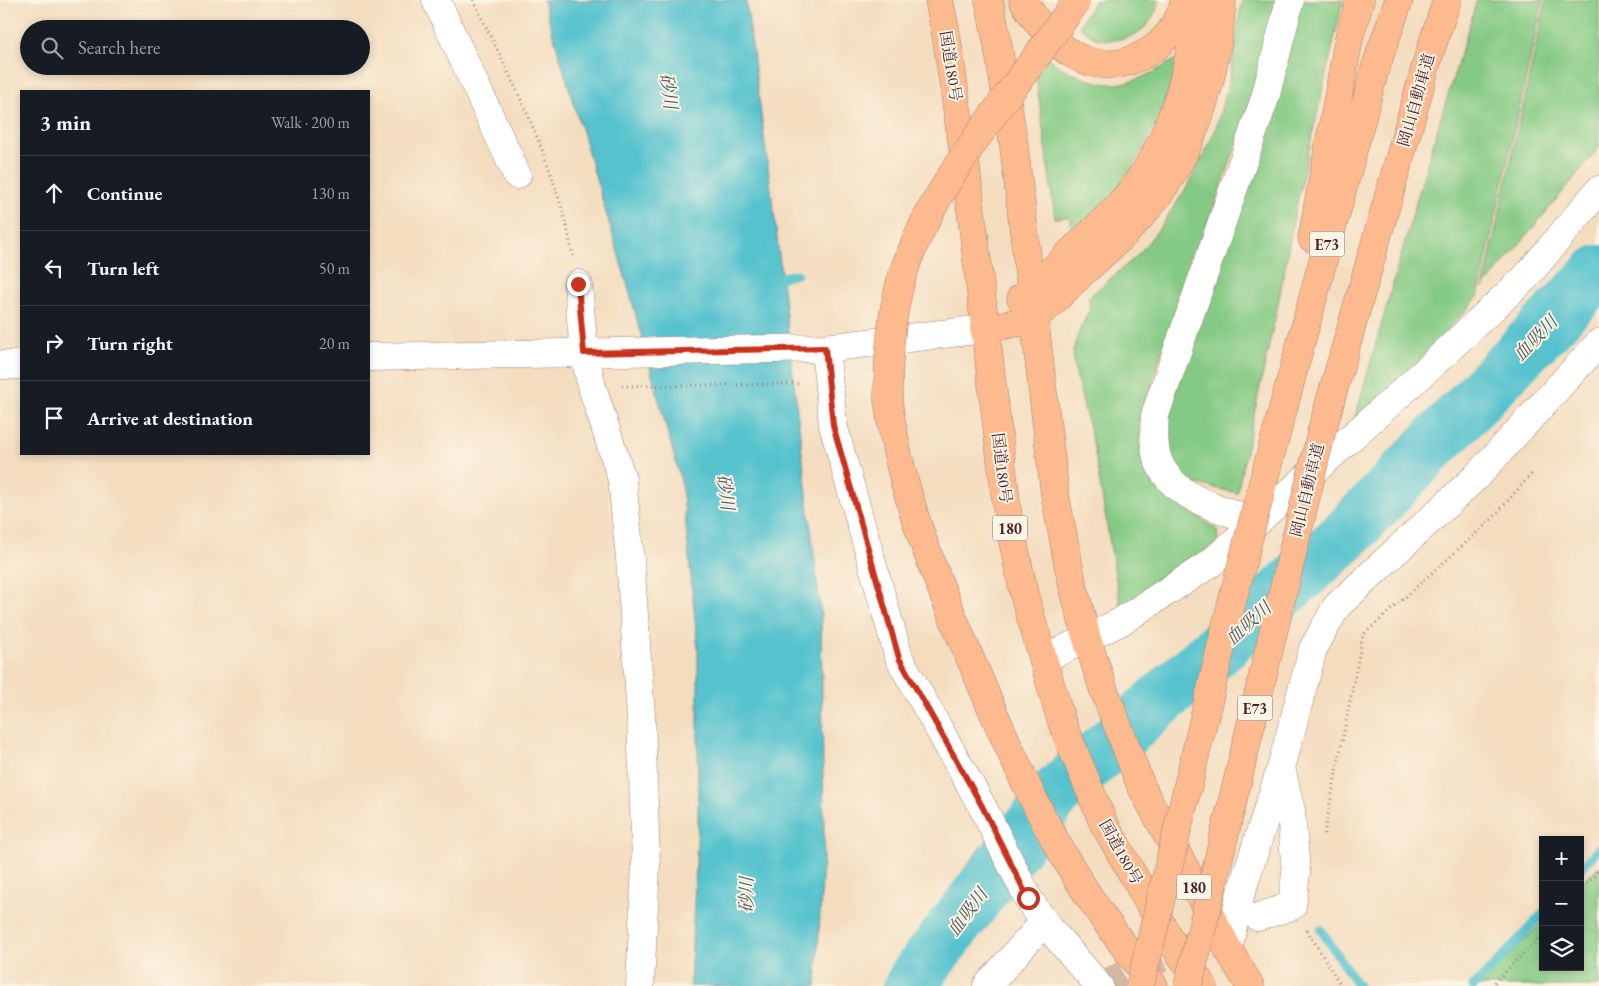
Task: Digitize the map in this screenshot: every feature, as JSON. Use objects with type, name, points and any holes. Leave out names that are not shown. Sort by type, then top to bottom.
[{"type":"highway","name":"国道180号","points":[[939,0],[960,124],[1008,517],[1024,594],[1062,723],[1103,822],[1170,940],[1203,986]]},
{"type":"highway","name":"180","points":[[989,0],[998,40],[1013,138],[1056,495],[1071,578],[1087,639],[1102,685],[1141,786],[1228,950],[1250,986]]},
{"type":"highway","points":[[1023,0],[1032,16],[1049,36],[1064,49],[1094,64],[1108,65],[1123,63],[1152,51],[1175,26],[1185,0]]},
{"type":"highway","points":[[984,329],[1032,289],[1121,203],[1145,171],[1164,138],[1178,102],[1188,62],[1197,0]]},
{"type":"highway","points":[[984,329],[1034,318],[1110,248],[1142,215],[1166,184],[1186,147],[1201,108],[1214,65],[1222,0]]},
{"type":"highway","points":[[1278,424],[1349,38],[1360,0]]},
{"type":"highway","name":"E73","points":[[1140,986],[1229,614],[1278,424],[1375,69],[1399,0]]},
{"type":"highway","name":"岡山自動車道","points":[[1188,986],[1322,430],[1429,55],[1447,0]]},
{"type":"highway","points":[[1077,1],[957,165],[935,202],[916,241],[902,280],[892,321],[888,362],[888,401],[893,438],[927,555],[1015,761],[1067,862],[1093,903],[1154,986]]},
{"type":"street","points":[[436,0],[517,175]]},
{"type":"street","points":[[1258,522],[1206,504],[1183,491],[1169,479],[1157,457],[1154,434],[1155,415],[1265,98],[1290,0]]},
{"type":"street","points":[[1044,659],[1120,622],[1211,563],[1421,375],[1526,277],[1599,190]]},
{"type":"street","points":[[578,284],[590,352],[592,386],[622,479],[630,558],[641,716],[646,865],[640,986]]},
{"type":"street","points":[[370,357],[820,348],[984,329]]},
{"type":"street","points":[[1228,950],[1240,896],[1280,768],[1313,649],[1336,607],[1476,477],[1599,343]]},
{"type":"street","points":[[820,348],[833,425],[899,658],[982,806],[1028,898],[1044,922],[1099,986]]},
{"type":"street","points":[[0,365],[20,365]]},
{"type":"street","points":[[1258,917],[1292,906],[1296,872],[1291,811],[1280,768]]},
{"type":"street","points":[[987,986],[1044,922]]},
{"type":"path","points":[[615,386],[802,384]]},
{"type":"path","points":[[1322,843],[1363,635],[1490,520],[1533,472]]},
{"type":"path","points":[[1584,887],[1599,870]]},
{"type":"path","points":[[1292,906],[1341,986]]},
{"type":"path","points":[[1491,986],[1539,938]]},
{"type":"green space","points":[[1095,0],[1160,0],[1151,19],[1142,30],[1129,37],[1106,40],[1092,36],[1079,26]]},
{"type":"green space","points":[[1242,0],[1276,0],[1248,113],[1165,341],[1142,417],[1139,441],[1148,476],[1160,489],[1217,530],[1218,542],[1121,609],[1094,448],[1074,366],[1073,350],[1078,334],[1090,309],[1089,297],[1137,256],[1162,225],[1189,184],[1215,131],[1229,81]]},
{"type":"green space","points":[[1300,0],[1343,0],[1296,207],[1279,299],[1237,493],[1193,483],[1180,476],[1162,436]]},
{"type":"green space","points":[[1477,0],[1543,0],[1478,297],[1401,382],[1352,428],[1429,157]]},
{"type":"green space","points":[[1546,0],[1599,0],[1599,148],[1483,288]]},
{"type":"green space","points":[[1035,38],[1039,48],[1054,63],[1074,74],[1106,84],[1124,83],[1141,78],[1180,57],[1160,114],[1132,168],[1108,200],[1073,235],[1070,217],[1055,218],[1031,39]]},
{"type":"green space","points":[[1599,866],[1599,986],[1478,986],[1539,926],[1539,971],[1584,971],[1584,880]]},
{"type":"water","name":"砂川","points":[[543,0],[746,0],[775,220],[821,615],[824,842],[816,986],[690,986],[698,824],[698,650],[682,485],[629,290]]},
{"type":"water","points":[[982,845],[1005,891],[940,986],[882,986],[897,961]]},
{"type":"waterway","name":"血吸川","points":[[911,986],[917,975],[1057,792],[1343,538],[1599,272]]},
{"type":"waterway","points":[[770,280],[797,274]]},
{"type":"waterway","points":[[1584,865],[1599,848]]},
{"type":"waterway","points":[[1473,986],[1539,917]]},
{"type":"waterway","points":[[1321,930],[1358,986]]},
{"type":"tunnel","points":[[1098,986],[1199,942]]},
{"type":"route","points":[[578,284],[584,353],[825,348],[833,425],[899,658],[982,806],[1028,898]]}]
